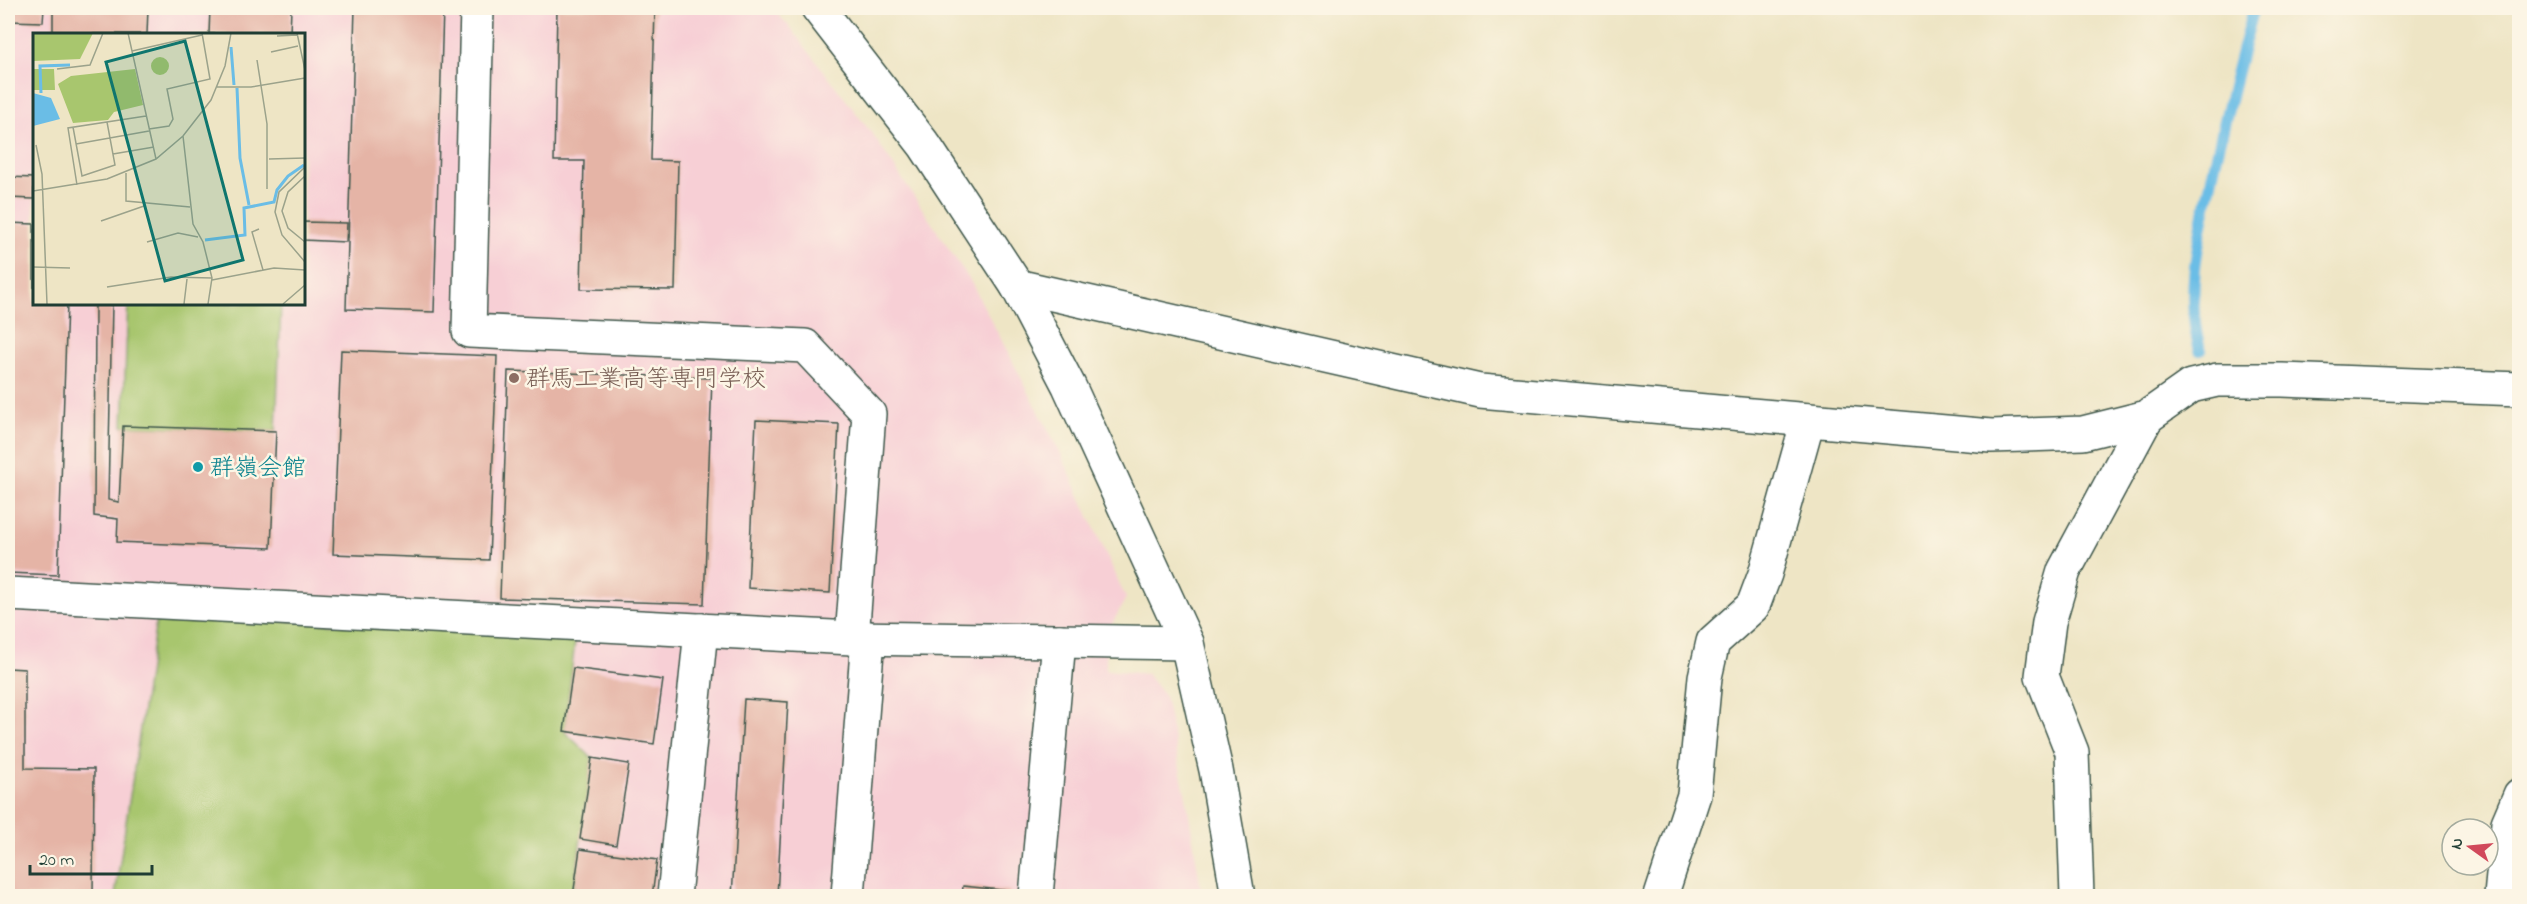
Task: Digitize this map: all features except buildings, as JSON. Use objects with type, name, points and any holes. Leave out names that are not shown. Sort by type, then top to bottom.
[{"type":"street","points":[[477,8],[469,331],[805,346],[869,414],[848,897]]},
{"type":"street","points":[[818,8],[925,146],[1017,286],[1069,386],[1187,643],[1216,770],[1238,897]]},
{"type":"street","points":[[1017,286],[1480,391],[1991,436],[2083,433],[2147,417],[2191,386],[2217,380],[2282,380],[2520,389]]},
{"type":"street","points":[[2077,897],[2072,752],[2042,676],[2049,622],[2064,571],[2147,417]]},
{"type":"street","points":[[1661,897],[1694,795],[1704,677],[1713,642],[1753,606],[1765,574],[1808,420]]},
{"type":"street","points":[[8,594],[860,638],[1187,643]]},
{"type":"street","points":[[674,897],[701,630]]},
{"type":"street","points":[[1036,897],[1059,641]]},
{"type":"street","points":[[2501,897],[2508,823],[2520,795]]},
{"type":"shaded area","name":"群馬工業高等専門学校","points":[[8,8],[772,8],[789,26],[873,135],[971,282],[1060,452],[1126,598],[1112,624],[1106,642],[1106,670],[1147,674],[1165,697],[1187,802],[1202,896],[8,896]]},
{"type":"green space","points":[[128,304],[281,304],[276,431],[123,426]]},
{"type":"green space","points":[[157,615],[576,634],[564,731],[592,758],[573,896],[115,896]]},
{"type":"waterway","points":[[2200,350],[2193,304],[2196,257],[2224,124],[2254,8]]},
{"type":"place","name":"群馬工業高等専門学校","points":[[514,378]]},
{"type":"place","name":"群嶺会館","points":[[198,467]]}]
